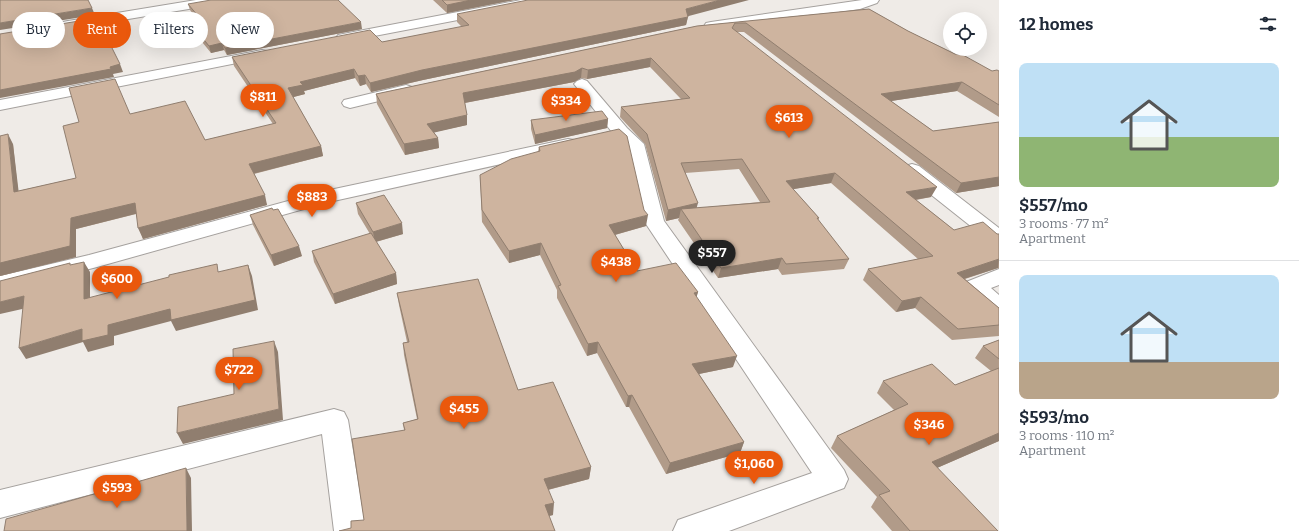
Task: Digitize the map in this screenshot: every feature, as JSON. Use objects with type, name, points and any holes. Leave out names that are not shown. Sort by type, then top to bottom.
[{"type":"street","points":[[65,25],[219,0]]},
{"type":"street","points":[[332,40],[541,0]]},
{"type":"street","points":[[845,0],[860,6]]},
{"type":"street","points":[[699,28],[860,6],[873,7]]},
{"type":"street","points":[[0,105],[278,51]]},
{"type":"street","points":[[582,84],[605,136]]},
{"type":"street","points":[[350,103],[416,87]]},
{"type":"street","points":[[0,284],[89,262],[325,198],[605,136],[634,144],[654,221],[833,480],[689,531]]},
{"type":"street","points":[[900,161],[999,238]]},
{"type":"street","points":[[999,276],[974,287],[999,307]]},
{"type":"street","points":[[0,504],[334,420],[350,531]]},
{"type":"building","points":[[0,0],[88,0],[92,8],[65,12],[12,12],[12,21],[0,23]]},
{"type":"building","points":[[211,0],[338,0],[361,22],[274,39],[274,12],[216,12],[216,44],[209,46],[208,12],[195,12],[188,4]]},
{"type":"building","points":[[442,0],[471,0],[447,5]]},
{"type":"building","points":[[528,0],[720,0],[686,9],[688,17],[422,70],[370,83],[365,75],[358,76],[354,69],[300,82],[303,85],[288,88],[321,146],[249,164],[265,195],[138,228],[135,203],[71,218],[70,246],[0,263],[0,136],[8,134],[14,192],[76,178],[63,126],[79,122],[69,88],[115,79],[130,114],[185,101],[205,140],[276,123],[232,57],[370,30],[382,42],[469,25],[457,14]]},
{"type":"building","points":[[869,9],[908,31],[943,48],[943,56],[965,56],[992,71],[999,71],[999,105],[962,82],[881,94],[933,131],[999,122],[999,177],[961,183],[746,23],[735,23],[732,28],[937,187],[906,192],[954,230],[983,222],[999,234],[999,259],[957,273],[999,308],[999,325],[958,329],[921,297],[902,301],[868,269],[933,256],[835,173],[786,181],[819,218],[817,218],[849,259],[786,264],[782,258],[721,268],[681,209],[770,202],[742,159],[681,163],[698,203],[668,210],[647,134],[621,107],[690,98],[651,58],[588,70],[582,68],[575,72],[463,93],[467,115],[427,124],[438,138],[404,144],[376,94],[697,26]]},
{"type":"building","points":[[73,22],[73,48],[112,48],[120,64],[110,67],[111,69],[0,90],[0,34],[12,32],[12,48],[65,48],[65,23]]},
{"type":"building","points":[[602,111],[608,119],[535,135],[531,120]]},
{"type":"building","points":[[619,129],[627,136],[644,210],[648,215],[609,225],[637,271],[676,263],[698,292],[694,293],[737,356],[692,364],[744,442],[670,463],[632,395],[628,396],[598,342],[588,344],[558,286],[561,285],[541,243],[509,251],[482,210],[480,175],[511,159],[540,151],[539,147]]},
{"type":"building","points":[[384,195],[402,223],[373,232],[356,203]]},
{"type":"building","points":[[272,208],[273,210],[278,209],[299,246],[271,255],[250,215]]},
{"type":"building","points":[[371,233],[396,273],[333,294],[312,251]]},
{"type":"building","points":[[84,262],[84,299],[169,277],[169,275],[217,264],[218,272],[248,265],[255,300],[171,320],[170,309],[108,325],[108,335],[82,341],[82,329],[19,348],[24,296],[0,302],[0,281],[70,263],[70,265]]},
{"type":"building","points":[[478,279],[518,390],[553,382],[591,467],[544,479],[554,503],[545,505],[555,531],[339,531],[351,528],[351,521],[364,520],[352,439],[405,430],[403,423],[418,419],[403,343],[409,342],[397,293]]},
{"type":"building","points":[[999,340],[999,359],[983,346]]},
{"type":"building","points":[[274,341],[279,409],[177,433],[178,407],[234,394],[233,349]]},
{"type":"building","points":[[932,364],[955,385],[999,368],[999,433],[932,462],[998,531],[910,531],[879,495],[890,491],[837,436],[908,404],[883,381]]},
{"type":"building","points":[[186,468],[187,531],[4,531],[6,519]]}]
